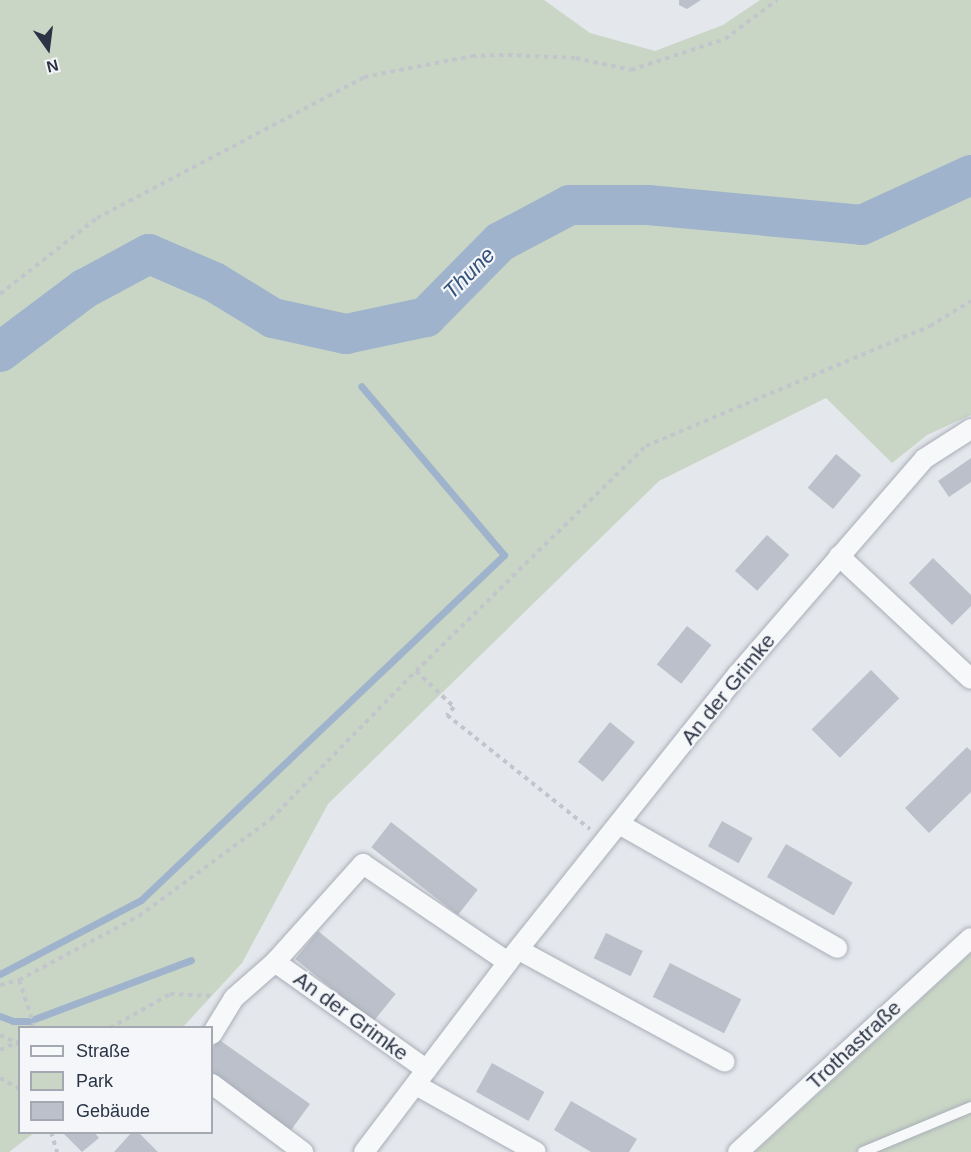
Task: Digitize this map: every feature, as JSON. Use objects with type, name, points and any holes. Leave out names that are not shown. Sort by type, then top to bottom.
[{"type":"street","name":"An der Grimke","points":[[364,1152],[514,956],[738,674],[924,459],[971,429]]},
{"type":"street","points":[[839,556],[971,679]]},
{"type":"street","points":[[619,824],[837,948]]},
{"type":"street","name":"An der Grimke","points":[[213,1032],[234,998],[275,962],[363,864],[514,956],[725,1062]]},
{"type":"street","name":"Trothastraße","points":[[738,1152],[971,938]]},
{"type":"street","name":"An der Grimke","points":[[275,962],[421,1078],[536,1152]]},
{"type":"street","points":[[213,1085],[303,1152]]},
{"type":"lane","points":[[863,1152],[971,1107]]},
{"type":"path","points":[[0,294],[97,218],[364,77],[472,56],[508,55],[576,58],[631,70],[724,39],[777,0]]},
{"type":"path","points":[[0,985],[19,980],[139,916],[271,819],[416,671],[646,446],[930,326],[971,301]]},
{"type":"path","points":[[416,671],[454,707],[447,715],[605,841]]},
{"type":"path","points":[[19,980],[33,1026]]},
{"type":"path","points":[[114,1026],[170,994],[234,998]]},
{"type":"path","points":[[0,1035],[18,1043]]},
{"type":"path","points":[[0,1050],[18,1043]]},
{"type":"path","points":[[0,1078],[18,1088]]},
{"type":"path","points":[[52,1134],[57,1152]]},
{"type":"green space","points":[[0,0],[544,0],[590,33],[655,51],[723,25],[760,0],[971,0],[971,415],[927,435],[892,463],[826,398],[659,481],[328,804],[242,963],[184,1026],[18,1026],[18,1134],[33,1134],[9,1152],[0,1152]]},
{"type":"green space","points":[[971,953],[971,1152],[755,1152]]},
{"type":"building","points":[[679,0],[701,0],[687,9],[679,5]]},
{"type":"building","points":[[836,454],[861,475],[833,509],[808,488]]},
{"type":"building","points":[[971,458],[971,482],[949,497],[938,481]]},
{"type":"building","points":[[767,535],[789,555],[757,591],[735,571]]},
{"type":"building","points":[[933,558],[971,595],[971,606],[952,625],[909,583]]},
{"type":"building","points":[[687,626],[711,645],[681,684],[657,665]]},
{"type":"building","points":[[871,670],[899,698],[840,758],[812,729]]},
{"type":"building","points":[[610,722],[635,742],[603,782],[578,762]]},
{"type":"building","points":[[967,747],[971,751],[971,792],[929,833],[905,808]]},
{"type":"building","points":[[722,821],[753,838],[739,863],[708,846]]},
{"type":"building","points":[[391,822],[478,890],[458,915],[371,847]]},
{"type":"building","points":[[786,844],[853,882],[834,915],[767,877]]},
{"type":"building","points":[[318,931],[396,994],[373,1022],[295,959]]},
{"type":"building","points":[[606,933],[643,951],[631,976],[594,958]]},
{"type":"building","points":[[670,963],[741,999],[724,1033],[653,997]]},
{"type":"building","points":[[218,1039],[310,1104],[291,1130],[213,1074],[213,1047]]},
{"type":"building","points":[[492,1063],[544,1092],[528,1121],[476,1092]]},
{"type":"building","points":[[571,1101],[637,1139],[629,1152],[591,1152],[554,1130]]},
{"type":"building","points":[[64,1134],[96,1134],[99,1138],[82,1152]]},
{"type":"building","points":[[130,1134],[140,1134],[158,1152],[114,1152]]},
{"type":"waterway","name":"Thune","points":[[0,352],[84,289],[149,254],[214,282],[273,318],[346,334],[426,317],[500,242],[570,205],[648,205],[862,225],[971,175]]},
{"type":"waterway","points":[[0,974],[141,900],[504,555],[361,386]]},
{"type":"waterway","points":[[0,1016],[13,1021],[29,1021],[191,960]]}]
